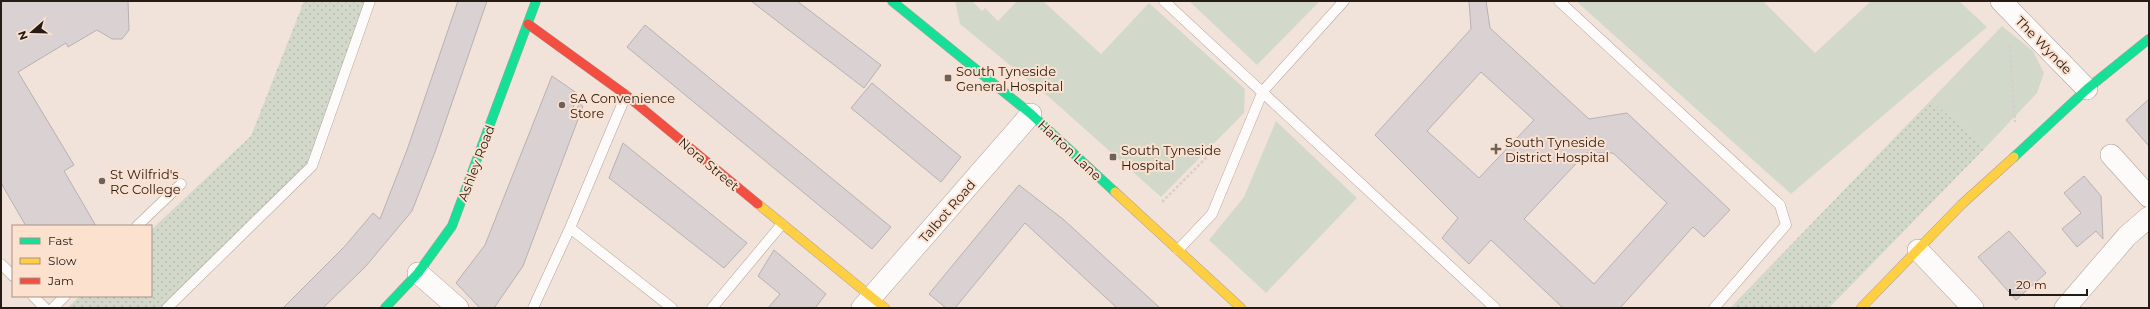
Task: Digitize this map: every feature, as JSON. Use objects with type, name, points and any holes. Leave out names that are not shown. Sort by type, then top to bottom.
[{"type":"street","name":"Ashley Road","points":[[385,308],[418,274],[452,226],[536,1]]},
{"type":"street","name":"Harton Lane","points":[[892,1],[904,4],[1031,114],[1240,308]]},
{"type":"street","name":"The Wynde","points":[[2004,5],[2087,89]]},
{"type":"street","name":"Nora Street","points":[[528,24],[626,95],[782,224],[873,304]]},
{"type":"street","points":[[1861,308],[1962,204],[2087,89],[2149,39]]},
{"type":"street","name":"Talbot Road","points":[[873,304],[1031,114]]},
{"type":"street","points":[[2111,155],[2149,197]]},
{"type":"street","points":[[2065,308],[2127,236],[2149,217]]},
{"type":"street","points":[[1918,250],[1973,308]]},
{"type":"street","points":[[418,274],[458,308]]},
{"type":"lane","points":[[167,308],[312,166],[370,1]]},
{"type":"lane","points":[[1164,1],[1263,91],[1495,308]]},
{"type":"lane","points":[[1178,250],[1212,214],[1263,91],[1344,1]]},
{"type":"lane","points":[[1559,1],[1780,205],[1786,225],[1714,308]]},
{"type":"lane","points":[[533,308],[570,228],[626,95]]},
{"type":"lane","points":[[138,225],[180,184]]},
{"type":"lane","points":[[712,308],[782,224]]},
{"type":"lane","points":[[570,228],[672,308]]},
{"type":"lane","points":[[1,264],[12,275]]},
{"type":"lane","points":[[34,297],[46,308]]},
{"type":"lane","points":[[53,308],[64,297]]},
{"type":"path","points":[[2004,5],[2016,154]]},
{"type":"path","points":[[1145,219],[1223,141]]},
{"type":"green space","points":[[304,1],[370,1],[312,166],[167,308],[67,308],[79,297],[152,297],[152,229],[251,136]]},
{"type":"green space","points":[[955,1],[972,1],[982,11],[985,8],[998,21],[1017,1],[1043,1],[1101,54],[1149,3],[1245,89],[1244,113],[1161,197],[1050,98],[960,24]]},
{"type":"green space","points":[[1189,1],[1320,1],[1257,65]]},
{"type":"green space","points":[[1576,1],[1763,1],[1815,53],[1871,1],[1959,1],[1987,27],[1791,194]]},
{"type":"green space","points":[[2002,26],[2033,51],[2044,73],[2037,93],[1985,148],[1931,100]]},
{"type":"green space","points":[[1931,100],[1985,148],[1829,308],[1730,308]]},
{"type":"green space","points":[[1276,121],[1357,198],[1266,293],[1209,240],[1244,197]]},
{"type":"building","points":[[1,1],[128,1],[129,30],[122,39],[112,39],[97,30],[68,47],[66,43],[18,72],[74,165],[64,171],[95,225],[25,225],[1,183]]},
{"type":"building","points":[[458,1],[487,1],[435,152],[412,211],[366,266],[323,308],[283,308],[345,246],[373,213],[380,219],[407,150]]},
{"type":"building","points":[[751,1],[797,1],[881,65],[864,88]]},
{"type":"building","points":[[1469,1],[1486,1],[1490,28],[1589,119],[1627,113],[1730,210],[1704,237],[1693,227],[1620,308],[1563,308],[1491,240],[1469,264],[1442,238],[1458,218],[1375,135],[1471,29]],"holes":[[[1481,72],[1534,120],[1479,178],[1427,131]],[[1586,153],[1613,153],[1667,203],[1594,284],[1524,219]]]},
{"type":"building","points":[[645,25],[891,227],[872,249],[627,47]]},
{"type":"building","points":[[552,76],[578,94],[570,116],[580,104],[583,106],[523,266],[494,308],[480,308],[456,283],[485,245]]},
{"type":"building","points":[[872,83],[961,157],[941,182],[851,108]]},
{"type":"building","points":[[2149,99],[2149,146],[2126,120]]},
{"type":"building","points":[[623,143],[747,243],[724,268],[609,178]]},
{"type":"building","points":[[2084,176],[2101,196],[2103,239],[2096,231],[2077,247],[2062,229],[2081,213],[2064,193]]},
{"type":"building","points":[[1019,185],[1064,220],[1160,308],[1117,308],[1025,223],[955,308],[946,308],[929,294]]},
{"type":"building","points":[[2009,231],[2046,273],[2016,300],[1978,257]]},
{"type":"building","points":[[774,250],[826,294],[815,308],[768,308],[780,294],[758,276]]},
{"type":"traffic: fast","points":[[385,308],[418,273],[452,226],[536,1]]},
{"type":"traffic: fast","points":[[892,1],[1031,114],[1115,192]]},
{"type":"traffic: fast","points":[[2014,157],[2087,89],[2149,39]]},
{"type":"traffic: slow","points":[[1861,308],[1962,204],[2014,157]]},
{"type":"traffic: slow","points":[[1115,192],[1241,308]]},
{"type":"traffic: slow","points":[[758,204],[885,308]]},
{"type":"traffic: jam","points":[[528,24],[626,95],[758,204]]},
{"type":"place","name":"South Tyneside General Hospital","points":[[948,78]]},
{"type":"place","name":"SA Convenience Store","points":[[562,105]]},
{"type":"place","name":"South Tyneside District Hospital","points":[[1496,149]]},
{"type":"place","name":"South Tyneside Hospital","points":[[1113,157]]},
{"type":"place","name":"St Wilfrid's RC College","points":[[102,181]]}]
